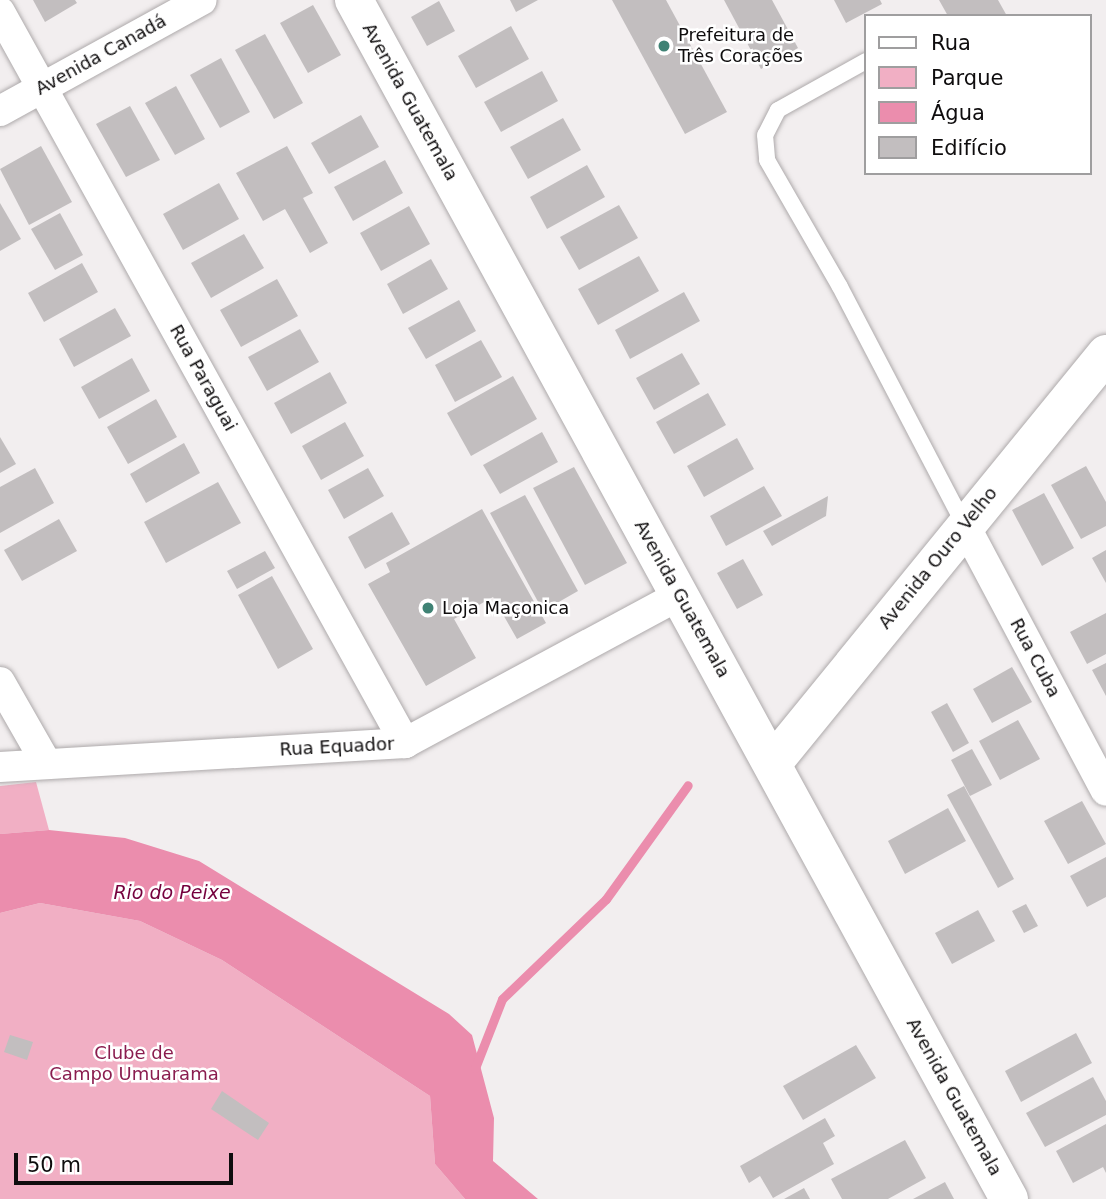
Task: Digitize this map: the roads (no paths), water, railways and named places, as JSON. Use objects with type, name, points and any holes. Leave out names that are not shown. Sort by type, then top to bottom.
[{"type":"street","name":"Avenida Canadá","points":[[0,111],[202,0]]},
{"type":"street","name":"Avenida Guatemala","points":[[354,0],[1009,1199]]},
{"type":"street","name":"Rua Paraguai","points":[[0,12],[405,743]]},
{"type":"street","name":"Avenida Ouro Velho","points":[[772,764],[964,524],[1106,354]]},
{"type":"street","name":"Rua Cuba","points":[[964,524],[1106,791]]},
{"type":"street","name":"Rua Equador","points":[[0,767],[45,761],[405,743],[680,595]]},
{"type":"street","points":[[0,682],[45,761]]},
{"type":"lane","points":[[864,62],[778,110],[765,135],[767,160],[840,287],[964,524]]},
{"type":"water","name":"Rio do Peixe","points":[[49,830],[125,838],[199,861],[449,1014],[472,1035],[494,1118],[493,1161],[538,1199],[465,1199],[435,1164],[430,1096],[222,960],[140,921],[40,903],[0,913],[0,834]]},
{"type":"waterway","points":[[475,1068],[502,999],[606,899],[688,785]]},
{"type":"place","name":"Prefeitura de Três Corações","points":[[664,46]]},
{"type":"place","name":"Loja Maçonica","points":[[428,608]]},
{"type":"park label","name":"Clube de Campo Umuarama","points":[[134,1064]]}]
